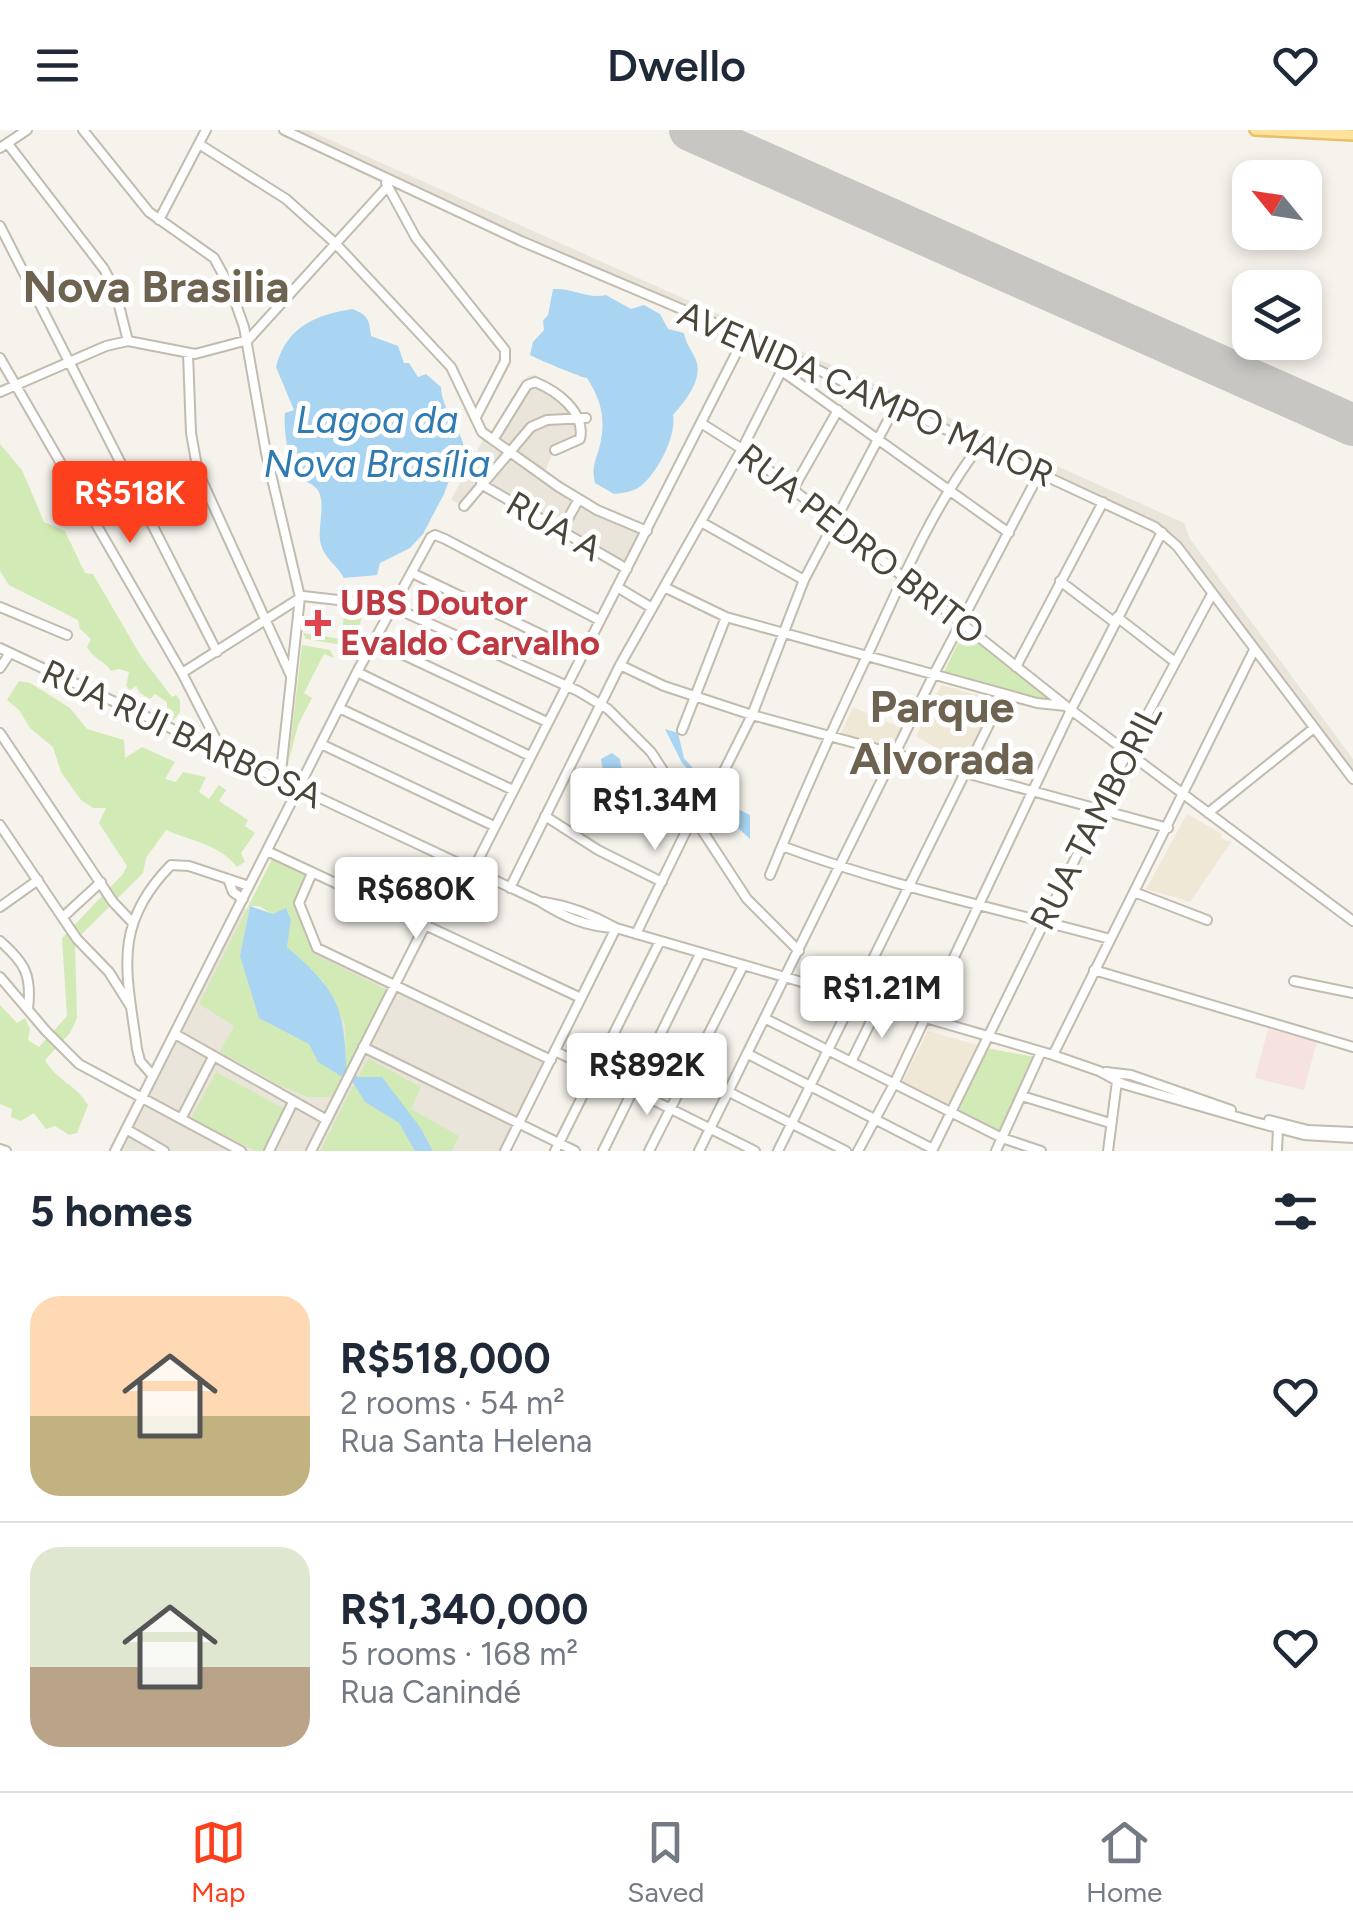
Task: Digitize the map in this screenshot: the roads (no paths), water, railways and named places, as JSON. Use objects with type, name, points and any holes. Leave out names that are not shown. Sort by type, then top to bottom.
[{"type":"main road","points":[[1255,130],[1353,135]]},
{"type":"street","points":[[27,130],[4,146],[104,269],[115,290],[128,341]]},
{"type":"street","points":[[83,130],[141,204],[218,264],[248,340],[266,454],[300,597],[280,780]]},
{"type":"street","points":[[159,220],[206,130]]},
{"type":"street","name":"AVENIDA CAMPO MAIOR","points":[[284,130],[386,182],[745,336],[1162,532],[1353,779]]},
{"type":"street","points":[[199,144],[286,199],[334,243],[443,357],[458,377],[482,432],[541,476],[646,531]]},
{"type":"street","points":[[0,392],[128,341],[188,354],[248,340],[386,182],[416,238],[505,350],[504,361],[475,418]]},
{"type":"street","points":[[0,226],[216,652]]},
{"type":"street","points":[[472,872],[745,336]]},
{"type":"street","points":[[188,354],[193,450],[204,488],[291,676]]},
{"type":"street","points":[[0,358],[224,752]]},
{"type":"street","points":[[510,888],[600,703],[742,449],[788,358]]},
{"type":"street","points":[[782,372],[1010,533]]},
{"type":"street","points":[[493,440],[529,383],[538,383],[582,418],[581,438],[555,450]]},
{"type":"street","points":[[636,934],[694,816],[713,790],[752,715],[804,580],[895,408]]},
{"type":"street","points":[[793,488],[838,410]]},
{"type":"street","points":[[464,506],[509,450],[537,423],[582,418]]},
{"type":"street","name":"RUA PEDRO BRITO","points":[[701,423],[742,449],[1068,708],[1353,921]]},
{"type":"street","points":[[770,875],[828,736],[904,578],[950,491],[980,445]]},
{"type":"street","points":[[699,1151],[934,674],[1040,472]]},
{"type":"street","name":"RUA A","points":[[480,484],[627,569]]},
{"type":"street","points":[[142,504],[204,488]]},
{"type":"street","points":[[562,529],[579,498]]},
{"type":"street","points":[[1016,667],[1103,502]]},
{"type":"street","points":[[700,522],[804,580]]},
{"type":"street","points":[[858,1151],[1034,790],[1068,708],[1162,532]]},
{"type":"street","points":[[114,1151],[357,672],[434,535],[599,620]]},
{"type":"street","points":[[412,573],[582,654]]},
{"type":"street","points":[[1060,581],[1175,662]]},
{"type":"street","points":[[618,587],[652,608]]},
{"type":"street","points":[[664,588],[726,617],[1068,708]]},
{"type":"street","name":"RUA TAMBORIL","points":[[934,1150],[1042,921],[1212,594]]},
{"type":"street","points":[[182,673],[300,597],[392,606],[600,703],[651,752],[747,899],[799,951]]},
{"type":"street","points":[[0,607],[66,635]]},
{"type":"street","points":[[682,730],[726,617]]},
{"type":"street","points":[[374,641],[547,722]]},
{"type":"street","name":"RUA RUI BARBOSA","points":[[0,648],[594,928],[616,928],[787,976],[1053,1055],[1117,1081],[1278,1128],[1304,1135],[1353,1135]]},
{"type":"street","points":[[1053,1055],[1254,650]]},
{"type":"street","points":[[0,668],[10,653]]},
{"type":"street","points":[[620,665],[694,697],[752,715],[1168,828]]},
{"type":"street","points":[[357,672],[530,756]]},
{"type":"street","points":[[778,1151],[1004,694]]},
{"type":"street","points":[[339,708],[512,790]]},
{"type":"street","points":[[1208,813],[1314,728]]},
{"type":"street","points":[[0,733],[113,902],[132,922]]},
{"type":"street","points":[[321,744],[494,826]]},
{"type":"street","points":[[545,816],[598,850],[662,882]]},
{"type":"street","points":[[0,824],[65,921],[108,972],[132,1010]]},
{"type":"street","points":[[782,846],[839,868],[1110,939]]},
{"type":"street","points":[[267,851],[581,998]]},
{"type":"street","points":[[311,1151],[456,864]]},
{"type":"street","points":[[153,1076],[139,1058],[132,1010],[126,948],[132,922],[171,865],[189,866],[250,886]]},
{"type":"street","points":[[312,873],[299,903],[312,943],[332,958],[394,988],[595,1071],[755,1151]]},
{"type":"street","points":[[228,879],[232,892],[243,899]]},
{"type":"street","points":[[0,907],[38,880]]},
{"type":"street","points":[[65,921],[103,885]]},
{"type":"street","points":[[1134,892],[1207,920]]},
{"type":"street","points":[[504,1151],[616,928]]},
{"type":"street","points":[[0,941],[26,972],[31,986],[28,1009]]},
{"type":"street","points":[[556,1147],[660,941]]},
{"type":"street","points":[[603,1151],[700,954]]},
{"type":"street","points":[[649,1151],[743,966]]},
{"type":"street","points":[[1094,970],[1353,1047]]},
{"type":"street","points":[[0,976],[46,1031],[97,1076],[241,1151]]},
{"type":"street","points":[[1294,981],[1353,993]]},
{"type":"street","points":[[851,1062],[878,1005]]},
{"type":"street","points":[[766,1019],[1002,1138],[1041,1151]]},
{"type":"street","points":[[174,1034],[327,1120]]},
{"type":"street","points":[[363,1047],[556,1147],[575,1151]]},
{"type":"street","points":[[996,1151],[1041,1052]]},
{"type":"street","points":[[748,1054],[934,1150]]},
{"type":"street","points":[[182,1119],[213,1057]]},
{"type":"street","name":"RUA RUI BARBOSA","points":[[1099,1071],[1130,1075],[1292,1126],[1353,1135]]},
{"type":"street","points":[[1108,1151],[1117,1081]]},
{"type":"street","points":[[729,1092],[846,1151]]},
{"type":"street","points":[[1022,1096],[1110,1122]]},
{"type":"street","points":[[270,1151],[293,1102]]},
{"type":"street","points":[[1277,1151],[1278,1128]]},
{"type":"street","points":[[126,1130],[164,1151]]},
{"type":"water","points":[[553,289],[606,295],[631,309],[644,305],[660,314],[668,329],[684,333],[694,356],[696,380],[673,415],[672,434],[664,455],[652,474],[635,489],[614,494],[595,483],[602,418],[587,378],[530,355],[533,342],[544,330]]},
{"type":"water","name":"Lagoa da Nova Brasília","points":[[352,309],[367,318],[371,336],[398,346],[404,363],[409,363],[418,377],[426,374],[441,387],[465,451],[457,459],[423,534],[410,548],[380,563],[377,575],[344,578],[321,545],[319,493],[294,476],[292,470],[285,413],[294,410],[276,367],[287,342],[304,325]]},
{"type":"water","points":[[665,729],[678,733],[684,758],[721,801],[750,815],[750,839],[725,816],[707,788],[682,763]]},
{"type":"water","points":[[612,753],[649,794],[652,813],[642,819],[598,804],[598,794],[608,789],[609,783],[604,778],[601,759]]},
{"type":"water","points":[[250,906],[273,914],[286,908],[291,920],[287,947],[316,974],[334,999],[343,1027],[346,1066],[358,1077],[382,1077],[433,1151],[415,1151],[399,1123],[365,1102],[354,1084],[318,1062],[309,1044],[259,1018],[240,956]]},
{"type":"place","name":"UBS Doutor Evaldo Carvalho","points":[[318,623]]},
{"type":"district","name":"Nova Brasilia","points":[[156,286]]},
{"type":"district","name":"Parque Alvorada","points":[[942,732]]}]
